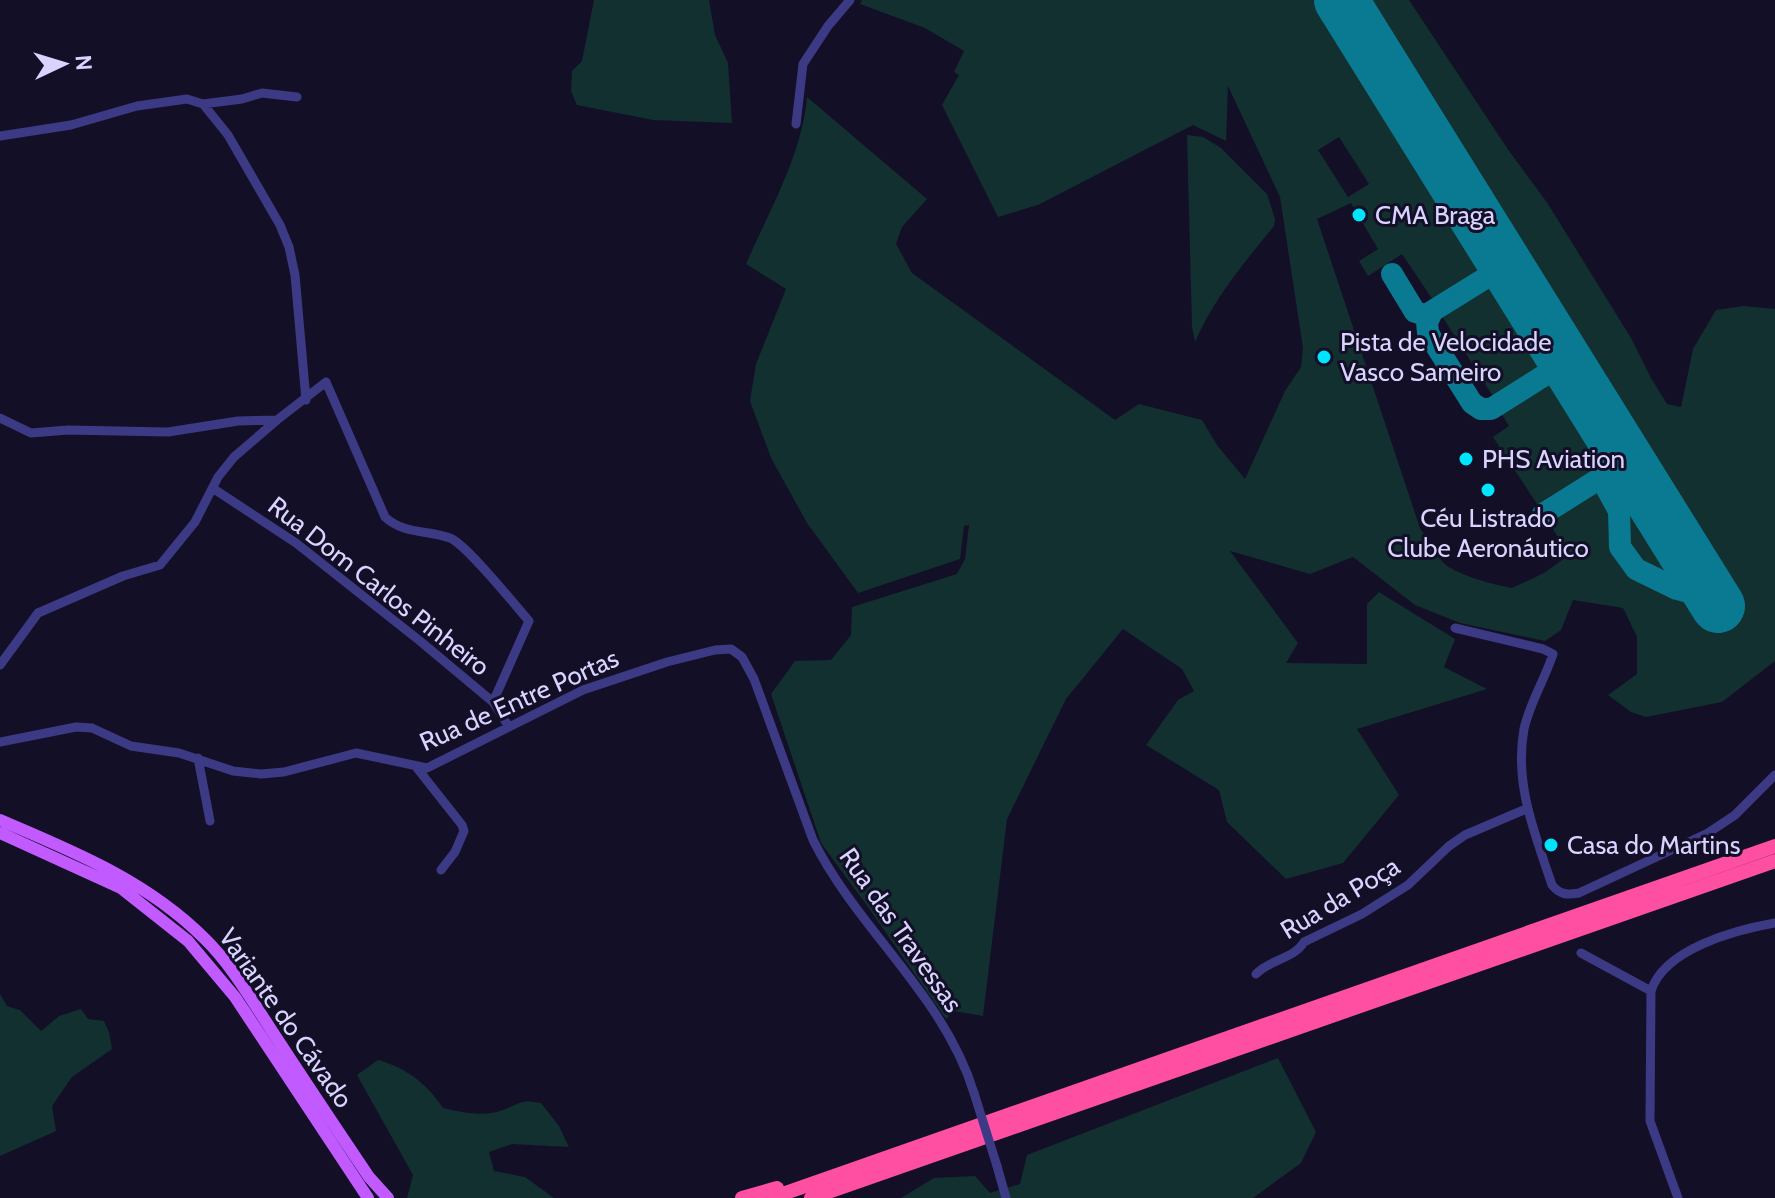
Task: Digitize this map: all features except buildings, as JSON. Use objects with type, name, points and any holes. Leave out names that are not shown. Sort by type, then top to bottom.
[{"type":"highway","points":[[771,1198],[1729,862],[1775,843]]},
{"type":"highway","points":[[811,1198],[1775,863]]},
{"type":"highway","points":[[742,1198],[869,1158],[889,1157]]},
{"type":"highway","points":[[829,1198],[894,1175],[913,1163]]},
{"type":"main road","name":"Variante do Cávado","points":[[0,820],[74,851],[125,878],[166,905],[205,938],[239,981],[369,1177],[388,1198]]},
{"type":"main road","name":"Variante do Cávado","points":[[0,833],[121,888],[188,941],[235,997],[368,1198]]},
{"type":"street","points":[[796,124],[803,64],[850,0]]},
{"type":"street","points":[[0,136],[71,125],[137,106],[187,99],[203,104],[262,93],[297,97]]},
{"type":"street","points":[[203,104],[228,135],[280,225],[289,247],[295,275],[306,400]]},
{"type":"street","points":[[2,658],[38,613],[123,576],[160,565],[195,522],[218,477],[234,457],[326,382],[385,517],[402,528],[453,539],[529,621],[493,702]]},
{"type":"street","points":[[0,418],[31,433],[68,430],[168,432],[238,421],[277,420]]},
{"type":"street","name":"Rua Dom Carlos Pinheiro","points":[[214,489],[296,543],[420,641],[493,702],[509,727]]},
{"type":"street","points":[[1455,628],[1553,654],[1524,728],[1521,769],[1526,809],[1552,885],[1558,892],[1566,895],[1579,893],[1708,833],[1735,815],[1775,775]]},
{"type":"street","name":"Rua de Entre Portas","points":[[0,742],[76,727],[92,728],[131,746],[198,758],[233,771],[261,774],[313,766],[356,753],[427,768],[583,690],[667,662],[731,649]]},
{"type":"street","name":"Rua das Travessas","points":[[731,649],[742,657],[754,679],[813,840],[824,862],[906,970],[957,1048],[1006,1198]]},
{"type":"street","points":[[198,758],[210,821]]},
{"type":"street","points":[[417,768],[464,831],[455,852],[441,870]]},
{"type":"street","name":"Rua da Poça","points":[[1256,974],[1264,965],[1299,950],[1304,942],[1362,914],[1408,885],[1465,835],[1526,809]]},
{"type":"street","points":[[1678,1198],[1650,1121],[1651,991],[1654,980],[1667,964],[1703,944],[1775,923]]},
{"type":"street","points":[[1581,953],[1651,991]]},
{"type":"green space","points":[[594,0],[709,0],[715,35],[728,63],[732,123],[653,120],[577,105],[571,91],[572,71],[582,61]]},
{"type":"green space","points":[[862,0],[1324,0],[1489,263],[1486,271],[1435,303],[1402,254],[1368,276],[1359,261],[1378,249],[1351,203],[1317,219],[1420,528],[1432,548],[1453,569],[1478,580],[1512,588],[1544,573],[1569,555],[1546,518],[1597,487],[1614,511],[1616,549],[1633,573],[1690,601],[1708,614],[1730,598],[1356,0],[1409,0],[1548,204],[1631,338],[1667,404],[1681,407],[1693,349],[1716,310],[1744,306],[1775,309],[1775,661],[1722,702],[1646,717],[1631,712],[1608,695],[1637,674],[1637,637],[1623,608],[1573,600],[1561,630],[1545,641],[1460,623],[1415,605],[1353,557],[1310,574],[1230,551],[1298,643],[1286,663],[1367,664],[1367,604],[1379,592],[1455,639],[1444,667],[1487,689],[1357,729],[1399,795],[1343,863],[1286,879],[1227,822],[1219,790],[1146,745],[1178,700],[1194,691],[1182,669],[1123,629],[1066,699],[1007,819],[983,1016],[954,1011],[946,1019],[821,843],[771,694],[795,661],[831,660],[851,635],[852,607],[957,574],[965,559],[969,525],[964,526],[960,559],[858,593],[807,523],[771,458],[750,401],[756,364],[786,289],[746,264],[792,161],[807,97],[927,199],[902,227],[896,244],[912,273],[1115,420],[1139,404],[1202,420],[1217,445],[1245,479],[1285,391],[1301,367],[1303,348],[1280,197],[1228,86],[1226,141],[1193,125],[1038,205],[998,217],[942,105],[959,75],[954,72],[964,51],[925,28],[860,4]],"holes":[[[1339,137],[1369,184],[1348,197],[1318,150]]]},
{"type":"green space","points":[[1187,135],[1203,137],[1221,148],[1267,194],[1275,219],[1274,226],[1220,296],[1195,342],[1192,326]]},
{"type":"green space","points":[[1496,279],[1549,363],[1494,398],[1442,316],[1443,312]]},
{"type":"green space","points":[[1556,376],[1609,456],[1605,468],[1541,510],[1493,437],[1509,426],[1501,413],[1503,408]]},
{"type":"green space","points":[[1616,475],[1622,477],[1678,568],[1679,577],[1675,580],[1643,568],[1625,545],[1624,510],[1610,483]]},
{"type":"green space","points":[[0,994],[7,1006],[20,1010],[41,1031],[59,1016],[81,1009],[88,1019],[104,1021],[112,1049],[72,1077],[52,1106],[56,1131],[0,1156]]},
{"type":"green space","points":[[1278,1058],[1316,1132],[1301,1163],[1253,1198],[901,1198],[934,1178],[975,1176],[990,1193],[1020,1184],[1027,1155]]},
{"type":"green space","points":[[378,1060],[415,1078],[443,1108],[481,1114],[525,1102],[541,1103],[559,1126],[569,1147],[512,1144],[489,1152],[494,1171],[525,1177],[554,1198],[407,1198],[413,1175],[357,1075]]},
{"type":"taxiway","points":[[1392,274],[1415,312],[1426,315],[1497,271],[1502,264],[1500,256]]},
{"type":"taxiway","points":[[1432,312],[1427,322],[1428,333],[1472,403],[1481,409],[1491,409],[1556,368],[1561,362],[1560,352]]},
{"type":"taxiway","points":[[1543,514],[1618,467],[1622,461],[1621,450]]},
{"type":"taxiway","points":[[1601,478],[1619,511],[1620,547],[1636,569],[1677,589],[1714,599]]},
{"type":"runway","points":[[1341,0],[1718,606]]},
{"type":"place","name":"CMA Braga","points":[[1359,215]]},
{"type":"place","name":"Pista de Velocidade Vasco Sameiro","points":[[1324,357]]},
{"type":"place","name":"PHS Aviation","points":[[1466,459]]},
{"type":"place","name":"Céu Listrado Clube Aeronáutico","points":[[1488,490]]},
{"type":"place","name":"Casa do Martins","points":[[1551,845]]}]
